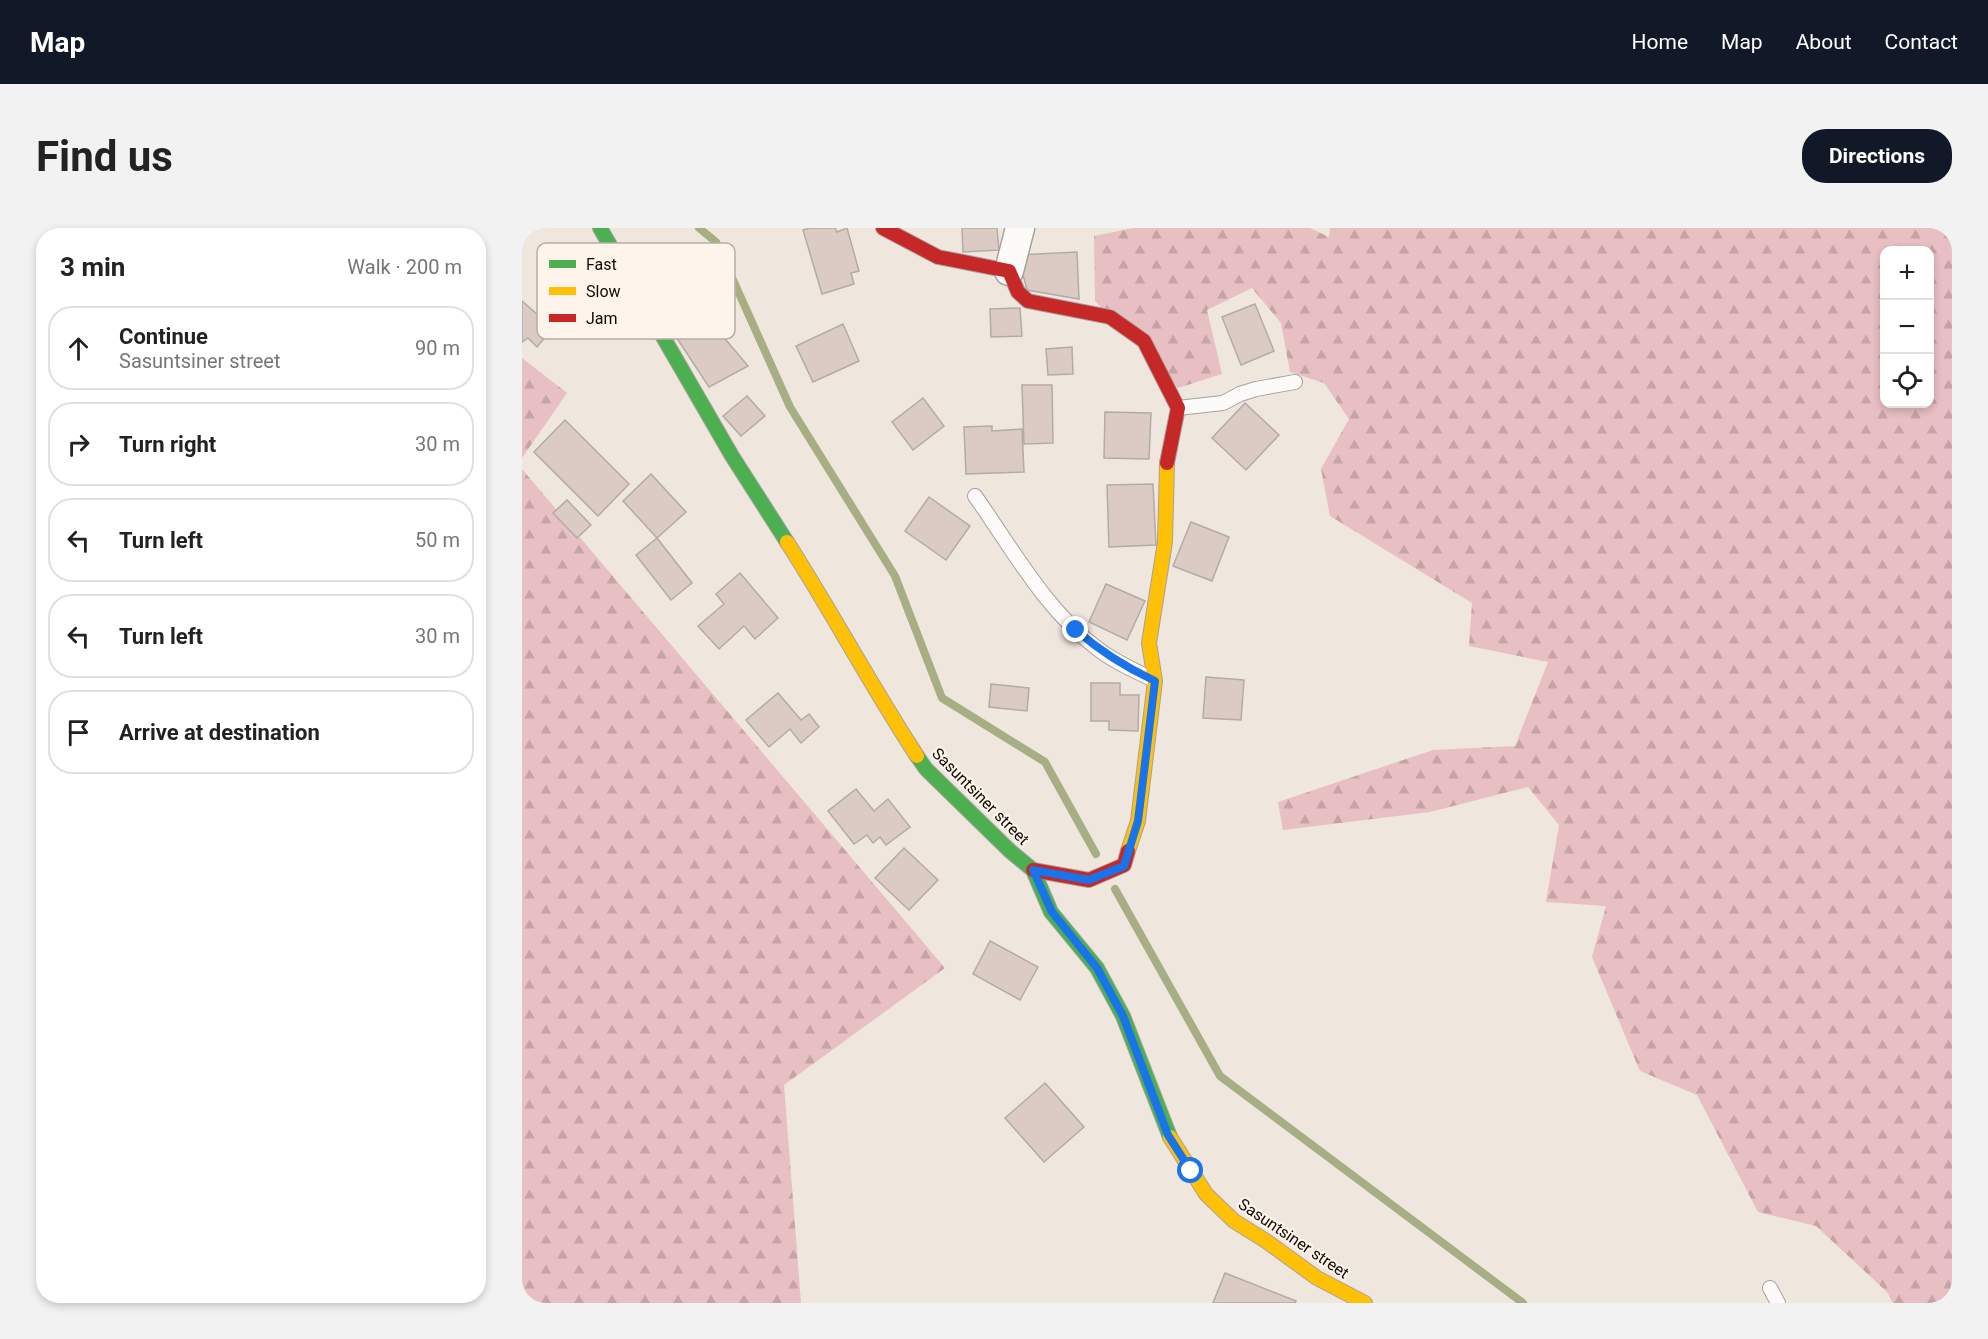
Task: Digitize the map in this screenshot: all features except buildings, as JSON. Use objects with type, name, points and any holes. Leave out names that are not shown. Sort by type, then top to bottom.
[{"type":"street","name":"Sasuntsiner street","points":[[600,228],[609,243]]},
{"type":"street","points":[[882,228],[938,257],[1009,271]]},
{"type":"street","points":[[1020,228],[1009,271],[1018,292],[1028,301],[1110,317],[1144,341],[1178,408],[1166,470],[1165,542],[1149,643],[1155,681],[1138,821],[1124,866],[1089,880],[1033,870]]},
{"type":"street","name":"Sasuntsiner street","points":[[664,339],[732,456],[811,579],[885,708],[926,769],[1033,870],[1052,912],[1097,968],[1123,1016],[1168,1135],[1206,1194],[1234,1221],[1317,1278],[1365,1303]]},
{"type":"lane","points":[[1178,408],[1223,403],[1256,389],[1294,382]]},
{"type":"lane","points":[[975,496],[1052,606],[1098,649],[1124,666],[1155,681]]},
{"type":"lane","points":[[1770,1288],[1778,1303]]},
{"type":"green space","points":[[1133,228],[1310,228],[1329,237],[1330,228],[1952,228],[1952,1303],[1893,1303],[1887,1292],[1816,1226],[1758,1212],[1697,1095],[1640,1071],[1592,957],[1606,906],[1546,902],[1559,825],[1528,787],[1430,812],[1283,830],[1278,802],[1433,750],[1515,746],[1548,662],[1469,646],[1472,603],[1330,516],[1321,469],[1349,419],[1324,383],[1290,372],[1281,323],[1252,288],[1207,310],[1222,374],[1178,388],[1095,301],[1094,236]]},
{"type":"green space","points":[[522,358],[567,393],[522,458]]},
{"type":"green space","points":[[522,469],[945,968],[784,1085],[801,1303],[522,1303]]},
{"type":"waterway","points":[[699,228],[716,243]]},
{"type":"waterway","points":[[735,284],[790,407],[895,576],[942,698],[1045,762],[1096,854]]},
{"type":"waterway","points":[[1115,889],[1220,1076],[1523,1303]]},
{"type":"traffic: fast","points":[[600,228],[609,243]]},
{"type":"traffic: fast","points":[[664,339],[732,456],[787,542]]},
{"type":"traffic: fast","points":[[917,756],[926,769],[1010,851],[1033,870],[1051,912],[1097,968],[1123,1016],[1170,1137]]},
{"type":"traffic: slow","points":[[1128,851],[1138,821],[1155,681],[1149,643],[1165,542],[1167,463]]},
{"type":"traffic: slow","points":[[787,542],[917,756]]},
{"type":"traffic: slow","points":[[1170,1137],[1206,1194],[1234,1221],[1317,1278],[1365,1303]]},
{"type":"traffic: jam","points":[[883,228],[938,257],[1009,271],[1018,292],[1028,301],[1110,317],[1144,341],[1178,408],[1167,463]]},
{"type":"traffic: jam","points":[[1033,870],[1089,880],[1124,865],[1128,851]]},
{"type":"route","points":[[1076,630],[1098,649],[1124,666],[1155,681],[1138,821],[1124,866],[1089,880],[1033,870],[1052,912],[1097,968],[1123,1016],[1168,1135],[1191,1171]]}]
